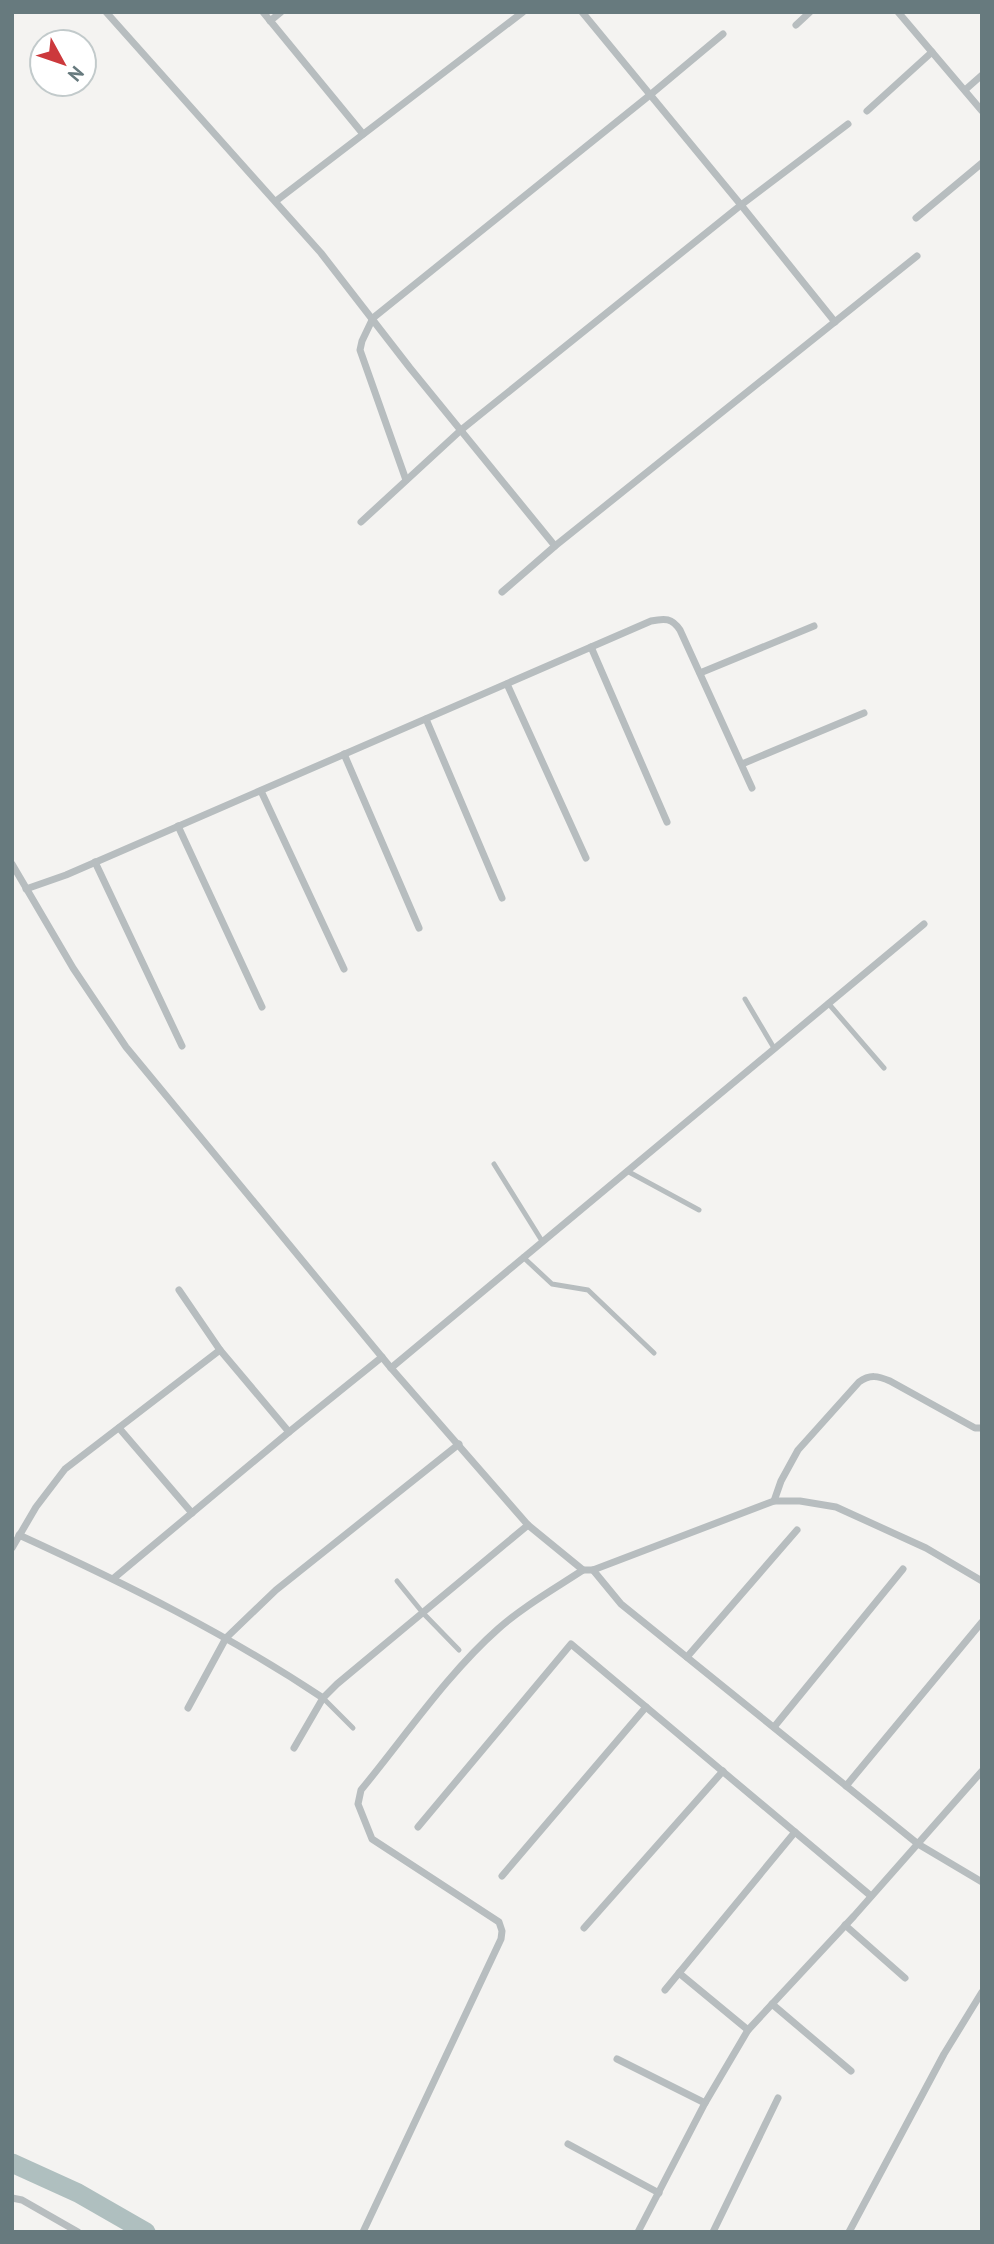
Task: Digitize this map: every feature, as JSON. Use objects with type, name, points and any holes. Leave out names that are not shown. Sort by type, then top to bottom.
[{"type":"street","points":[[106,12],[321,253],[410,369],[555,547]]},
{"type":"street","points":[[263,12],[363,134]]},
{"type":"street","points":[[270,21],[281,12]]},
{"type":"street","points":[[276,201],[523,12]]},
{"type":"street","points":[[582,12],[835,322]]},
{"type":"street","points":[[796,25],[810,12]]},
{"type":"street","points":[[898,12],[982,111]]},
{"type":"street","points":[[406,480],[360,350],[373,318],[723,34]]},
{"type":"street","points":[[867,111],[932,52]]},
{"type":"street","points":[[965,90],[982,75]]},
{"type":"street","points":[[361,522],[461,430],[741,205],[848,124]]},
{"type":"street","points":[[916,218],[982,163]]},
{"type":"street","points":[[502,592],[917,256]]},
{"type":"street","points":[[26,889],[66,875],[663,618],[675,622],[680,630],[752,788]]},
{"type":"street","points":[[700,673],[814,626]]},
{"type":"street","points":[[591,647],[667,822]]},
{"type":"street","points":[[507,684],[586,858]]},
{"type":"street","points":[[742,764],[864,713]]},
{"type":"street","points":[[426,719],[502,898]]},
{"type":"street","points":[[344,754],[419,928]]},
{"type":"street","points":[[261,791],[344,969]]},
{"type":"street","points":[[178,827],[262,1007]]},
{"type":"street","points":[[95,862],[182,1046]]},
{"type":"street","points":[[12,864],[86,989],[126,1047],[391,1368],[528,1525],[583,1570]]},
{"type":"street","points":[[391,1368],[924,924]]},
{"type":"street","points":[[180,1290],[220,1350],[289,1432]]},
{"type":"street","points":[[12,1548],[46,1492],[65,1469],[220,1350]]},
{"type":"street","points":[[114,1578],[382,1357]]},
{"type":"street","points":[[774,1501],[781,1481],[798,1450],[859,1382],[869,1376],[890,1381],[975,1427],[982,1428]]},
{"type":"street","points":[[119,1428],[192,1513]]},
{"type":"street","points":[[188,1707],[226,1638],[276,1590],[459,1444]]},
{"type":"street","points":[[363,2232],[501,1939],[499,1922],[372,1839],[358,1804],[361,1790],[468,1658],[528,1605],[583,1570],[593,1570],[774,1501],[836,1507],[926,1548],[982,1581]]},
{"type":"street","points":[[294,1748],[323,1698],[337,1684],[528,1525]]},
{"type":"street","points":[[687,1657],[797,1530]]},
{"type":"street","points":[[19,1535],[114,1578],[226,1638],[323,1698]]},
{"type":"street","points":[[774,1727],[903,1569]]},
{"type":"street","points":[[593,1570],[621,1604],[918,1844],[982,1882]]},
{"type":"street","points":[[846,1786],[982,1622]]},
{"type":"street","points":[[418,1827],[571,1644],[872,1896]]},
{"type":"street","points":[[502,1875],[646,1707]]},
{"type":"street","points":[[584,1928],[723,1771]]},
{"type":"street","points":[[638,2232],[748,2029],[845,1926],[980,1774]]},
{"type":"street","points":[[665,1990],[795,1832]]},
{"type":"street","points":[[845,1926],[905,1978]]},
{"type":"street","points":[[679,1973],[748,2029]]},
{"type":"street","points":[[849,2232],[944,2054],[982,1992]]},
{"type":"street","points":[[772,2004],[851,2071]]},
{"type":"street","points":[[617,2059],[705,2104]]},
{"type":"street","points":[[713,2232],[778,2098]]},
{"type":"street","points":[[568,2144],[659,2193]]},
{"type":"street","points":[[12,2198],[22,2200],[78,2232]]},
{"type":"lane","points":[[745,999],[774,1048]]},
{"type":"lane","points":[[828,1003],[884,1068]]},
{"type":"lane","points":[[494,1164],[542,1241]]},
{"type":"lane","points":[[627,1171],[699,1210]]},
{"type":"lane","points":[[523,1257],[552,1283],[588,1290],[654,1353]]},
{"type":"lane","points":[[397,1581],[459,1650]]},
{"type":"lane","points":[[323,1698],[353,1728]]},
{"type":"waterway","points":[[12,2163],[78,2193],[146,2232]]}]
